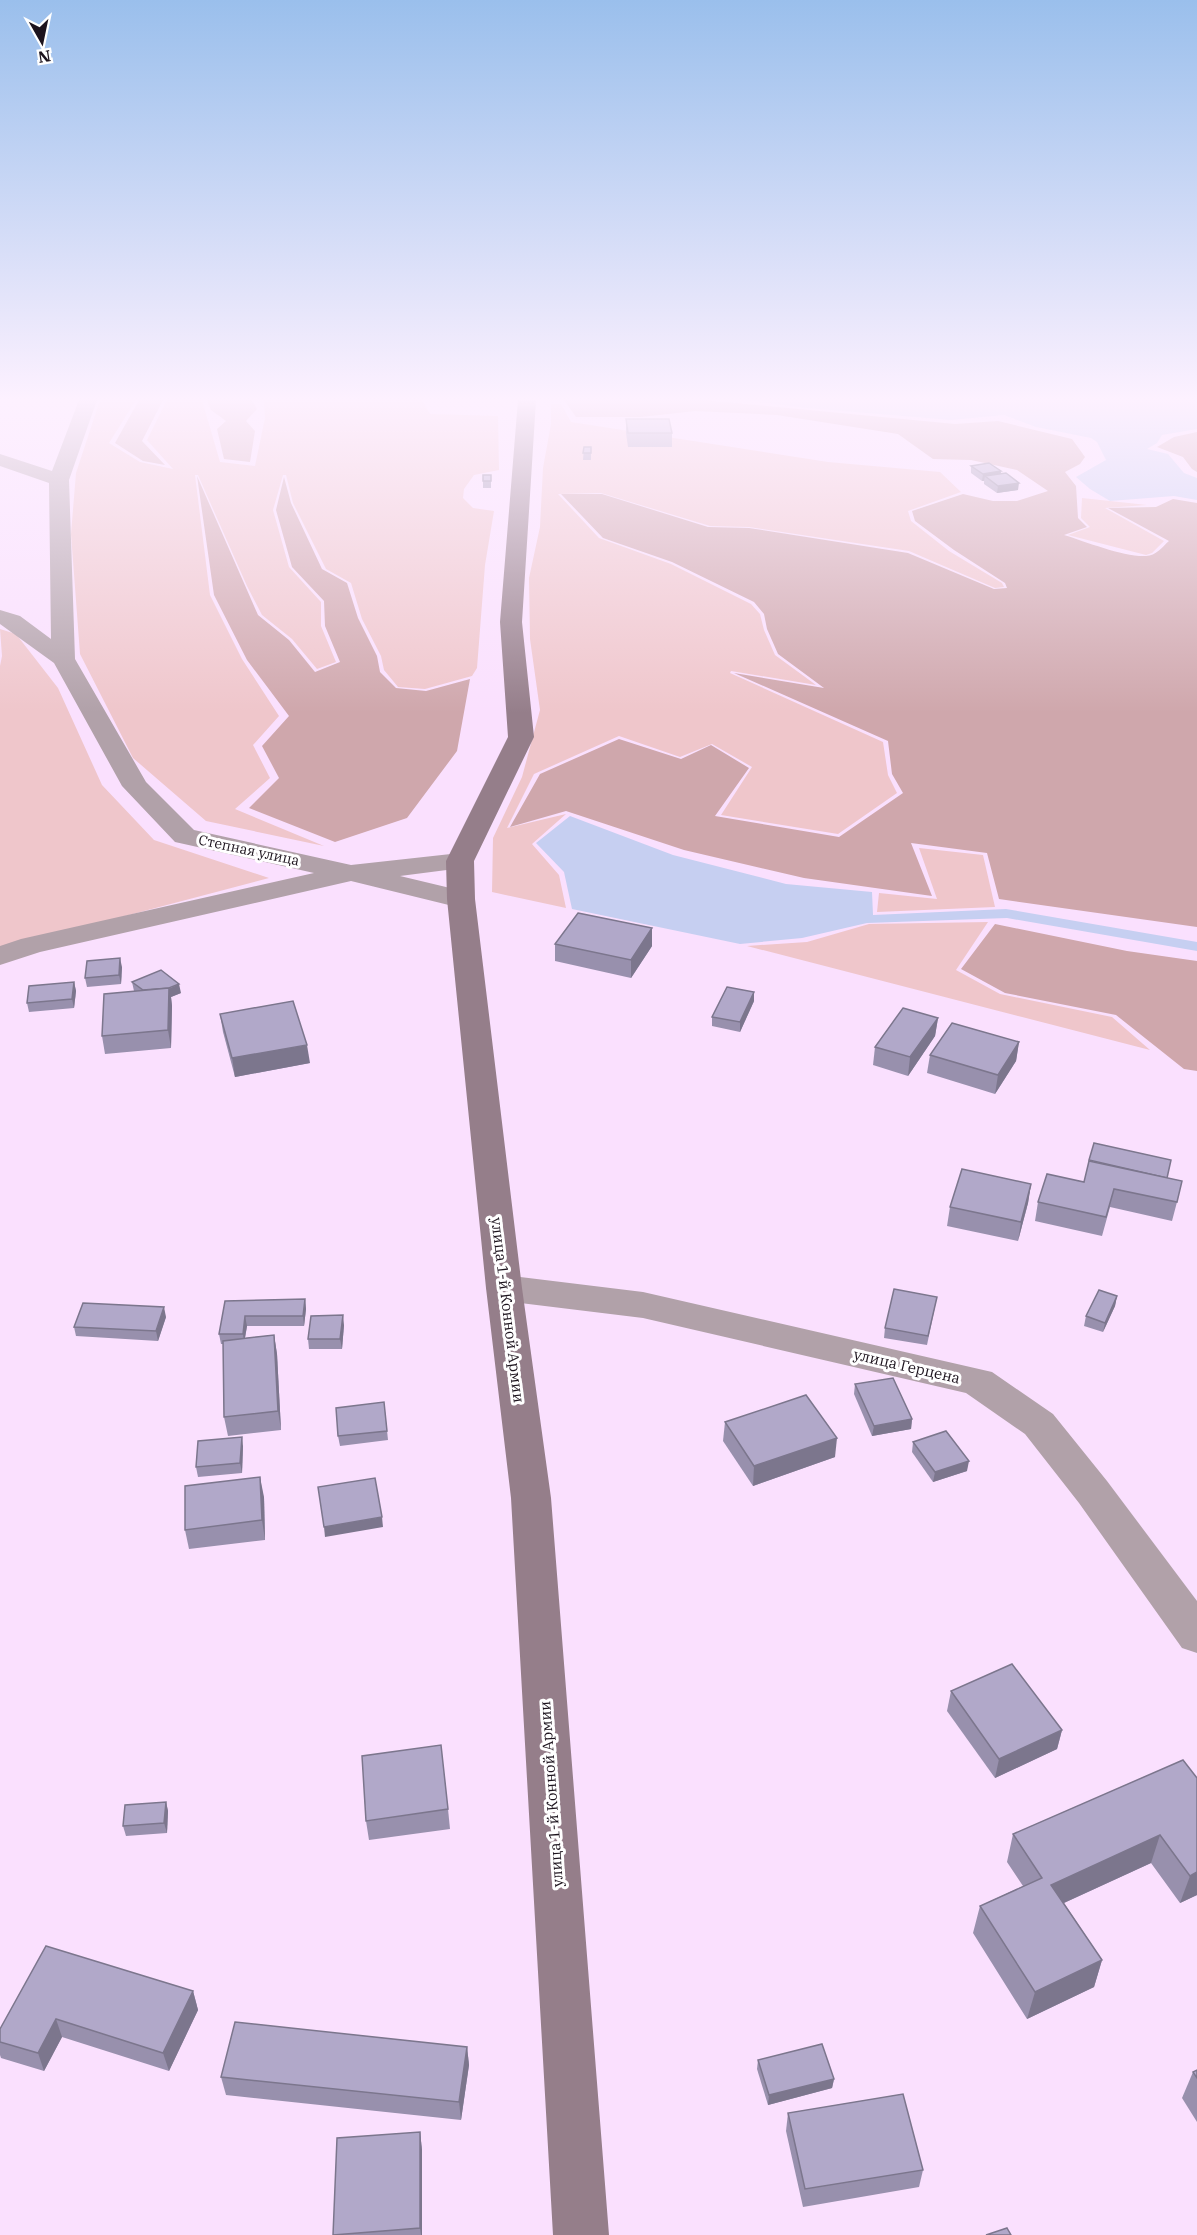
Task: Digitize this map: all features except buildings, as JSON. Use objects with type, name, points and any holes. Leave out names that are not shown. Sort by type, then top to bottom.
[{"type":"main road","name":"улица 1-й Конной Армии","points":[[519,504],[511,622],[520,737],[460,861],[461,898],[504,1288],[531,1498],[581,2235]]},
{"type":"street","points":[[60,504],[63,658]]},
{"type":"street","name":"Степная улица","points":[[0,617],[12,621],[63,658],[135,786],[185,836],[351,873],[460,861]]},
{"type":"street","points":[[0,956],[31,945],[351,873],[461,898]]},
{"type":"street","name":"улица Герцена","points":[[504,1288],[643,1305],[978,1382],[1039,1424],[1093,1492],[1197,1635]]},
{"type":"shaded area","points":[[73,504],[199,504],[210,595],[242,659],[279,716],[253,745],[270,778],[235,809],[324,846],[206,821],[133,758],[80,654],[71,534]]},
{"type":"shaded area","points":[[201,504],[209,504],[258,615],[289,640],[315,672],[340,662],[325,626],[324,601],[292,567],[276,510],[277,504],[292,504],[322,569],[347,583],[358,618],[377,656],[380,672],[396,688],[426,691],[470,679],[457,751],[407,818],[335,842],[249,808],[279,778],[262,746],[289,716],[247,660],[214,595]]},
{"type":"shaded area","points":[[211,504],[275,504],[273,510],[289,567],[321,602],[321,626],[336,662],[317,669],[292,639],[262,615]]},
{"type":"shaded area","points":[[294,504],[469,504],[473,508],[494,511],[485,565],[477,668],[472,676],[425,689],[398,687],[384,670],[381,656],[362,619],[351,583],[326,569]]},
{"type":"shaded area","points":[[541,504],[568,504],[599,538],[671,564],[751,604],[760,614],[775,655],[816,685],[731,671],[730,673],[883,742],[888,775],[897,793],[838,834],[721,815],[752,767],[712,744],[680,757],[619,736],[534,774],[507,828],[566,814],[532,844],[559,875],[566,908],[492,892],[493,838],[522,777],[540,710],[530,639],[529,578],[540,527]]},
{"type":"shaded area","points":[[571,504],[635,504],[708,527],[749,528],[908,553],[994,589],[1007,588],[1005,583],[915,521],[912,511],[932,504],[1077,504],[1078,518],[1087,527],[1064,535],[1127,554],[1150,556],[1169,541],[1108,508],[1197,504],[1197,927],[999,899],[987,853],[911,843],[932,896],[804,878],[684,850],[566,811],[510,827],[540,774],[619,739],[681,759],[711,745],[749,768],[715,816],[839,837],[903,793],[892,774],[888,741],[734,673],[824,688],[778,654],[767,629],[764,614],[754,602],[672,562],[603,538]]},
{"type":"shaded area","points":[[638,504],[927,504],[908,511],[911,521],[949,551],[1002,583],[1004,587],[995,588],[909,551],[749,527],[710,526]]},
{"type":"shaded area","points":[[1082,504],[1147,505],[1105,508],[1164,541],[1152,553],[1146,555],[1068,535],[1090,527],[1081,518]]},
{"type":"shaded area","points":[[0,629],[16,634],[58,688],[102,785],[154,840],[269,878],[0,949],[0,666],[2,656]]},
{"type":"shaded area","points":[[919,848],[983,855],[995,907],[877,912],[879,893],[937,899]]},
{"type":"shaded area","points":[[988,922],[956,970],[1000,994],[1112,1017],[1150,1050],[747,946],[807,942],[869,924]]},
{"type":"shaded area","points":[[995,924],[1127,951],[1197,961],[1197,1071],[1184,1069],[1116,1015],[1005,993],[961,969]]},
{"type":"water","points":[[570,816],[673,855],[786,884],[872,892],[873,915],[1006,909],[1197,942],[1197,951],[1007,918],[867,923],[802,938],[740,944],[572,909],[564,872],[536,843]]}]
